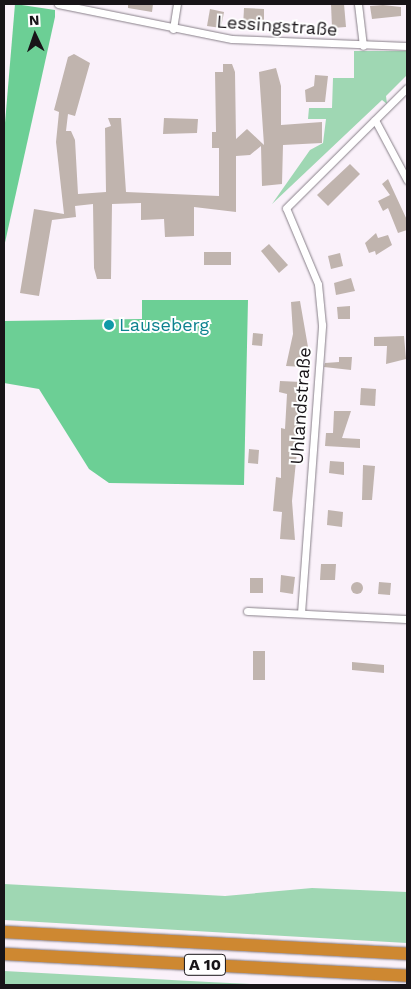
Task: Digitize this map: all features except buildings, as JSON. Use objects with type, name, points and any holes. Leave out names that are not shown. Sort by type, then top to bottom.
[{"type":"highway","name":"A 10","points":[[4,932],[407,954]]},
{"type":"highway","name":"A 10","points":[[4,954],[407,976]]},
{"type":"street","name":"Lessingstraße","points":[[58,4],[173,29],[260,43],[407,46]]},
{"type":"street","points":[[173,29],[177,4]]},
{"type":"street","points":[[358,4],[363,46]]},
{"type":"street","points":[[407,88],[375,120],[407,180]]},
{"type":"street","name":"Uhlandstraße","points":[[301,613],[322,325],[315,276],[286,208],[375,120]]},
{"type":"street","points":[[247,611],[407,619]]},
{"type":"green space","points":[[15,4],[55,10],[55,17],[4,247],[4,135]]},
{"type":"green space","points":[[354,51],[407,51],[407,75],[386,96],[387,104],[382,100],[272,204],[310,150],[323,143],[326,119],[308,119],[309,108],[332,108],[333,78],[354,78]]},
{"type":"green space","points":[[142,300],[248,300],[244,485],[109,483],[89,469],[39,389],[4,383],[4,321],[142,319]]},
{"type":"green space","points":[[4,884],[225,896],[312,888],[407,892],[407,943],[4,920]]},
{"type":"green space","points":[[4,971],[209,982],[272,985],[4,985]]},
{"type":"place","name":"Lauseberg","points":[[109,325]]}]
